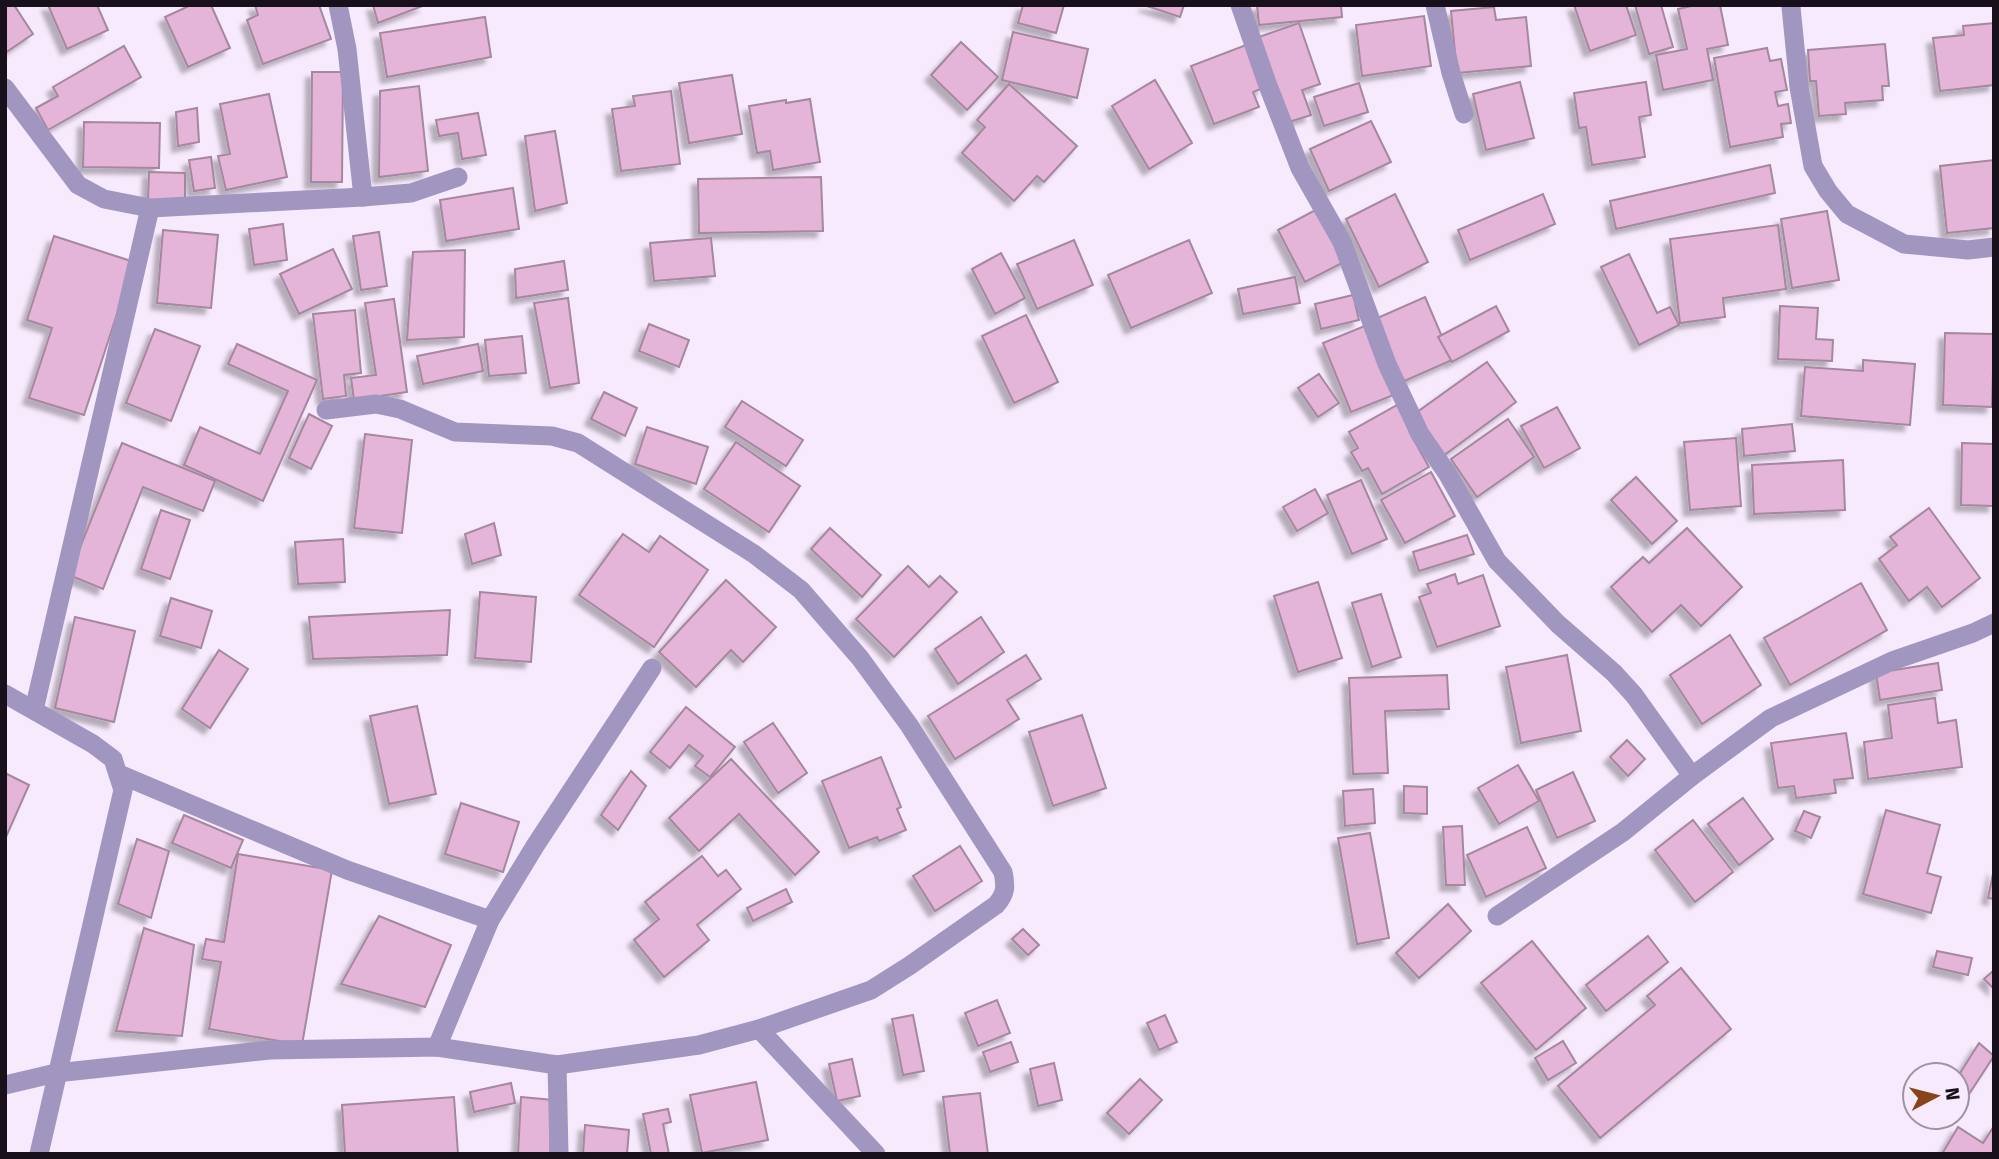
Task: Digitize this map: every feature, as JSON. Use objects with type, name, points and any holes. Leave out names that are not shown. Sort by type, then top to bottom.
[{"type":"street","points":[[338,5],[347,49],[363,197]]},
{"type":"street","points":[[1240,5],[1300,168],[1342,242],[1387,363],[1420,434],[1447,473],[1497,561],[1558,624],[1615,673],[1692,776]]},
{"type":"street","points":[[1435,5],[1464,114]]},
{"type":"street","points":[[1791,7],[1798,87],[1813,166],[1847,215],[1904,244],[1968,250],[1994,247]]},
{"type":"street","points":[[5,88],[78,185],[104,199],[150,208],[363,197],[411,193],[458,177]]},
{"type":"street","points":[[34,710],[150,208]]},
{"type":"street","points":[[5,1085],[56,1073],[271,1049],[437,1047],[557,1065],[699,1045],[758,1029],[871,990],[996,905],[1004,896],[1006,890],[1003,872],[909,724],[860,658],[801,590],[754,554],[578,443],[552,436],[455,432],[400,409],[376,404],[326,410]]},
{"type":"street","points":[[1496,916],[1623,832],[1692,776],[1771,718],[1892,661],[1994,623]]},
{"type":"street","points":[[437,1047],[490,920],[535,846],[652,668]]},
{"type":"street","points":[[5,694],[93,744],[113,760],[123,790],[39,1154]]},
{"type":"street","points":[[119,774],[313,857],[490,920]]},
{"type":"street","points":[[758,1029],[876,1154]]},
{"type":"street","points":[[557,1065],[559,1154]]},
{"type":"building","points":[[5,5],[14,5],[33,34],[5,53]]},
{"type":"building","points":[[48,5],[97,5],[108,30],[67,49]]},
{"type":"building","points":[[191,5],[211,5],[230,48],[188,67],[165,17]]},
{"type":"building","points":[[255,5],[319,5],[331,39],[263,64],[247,20],[258,15]]},
{"type":"building","points":[[373,5],[425,5],[378,23]]},
{"type":"building","points":[[1023,5],[1064,5],[1056,33],[1018,23]]},
{"type":"building","points":[[1144,5],[1184,5],[1180,17]]},
{"type":"building","points":[[1257,5],[1341,5],[1342,17],[1259,25]]},
{"type":"building","points":[[1574,5],[1626,5],[1636,35],[1590,51]]},
{"type":"building","points":[[1635,5],[1661,5],[1673,47],[1649,54]]},
{"type":"building","points":[[1696,5],[1720,5],[1728,45],[1707,49],[1713,80],[1663,90],[1656,55],[1687,49],[1678,9]]},
{"type":"building","points":[[1494,7],[1496,20],[1526,17],[1531,66],[1457,73],[1451,11]]},
{"type":"building","points":[[1424,16],[1431,66],[1362,76],[1356,25]]},
{"type":"building","points":[[485,17],[491,57],[387,77],[380,33]]},
{"type":"building","points":[[1299,23],[1320,84],[1302,90],[1311,115],[1286,123],[1256,38]]},
{"type":"building","points":[[1994,23],[1994,85],[1940,91],[1933,38],[1964,35],[1963,26]]},
{"type":"building","points":[[1013,32],[1088,49],[1077,98],[1002,80]]},
{"type":"building","points":[[961,42],[998,77],[967,110],[931,75]]},
{"type":"building","points":[[1885,44],[1889,86],[1882,86],[1883,100],[1845,103],[1846,114],[1819,116],[1816,81],[1810,81],[1808,50]]},
{"type":"building","points":[[1246,45],[1263,88],[1253,92],[1259,107],[1214,124],[1191,66]]},
{"type":"building","points":[[124,46],[141,77],[48,130],[36,108],[58,96],[53,87]]},
{"type":"building","points":[[1767,48],[1770,61],[1781,59],[1787,90],[1775,92],[1778,106],[1788,104],[1791,123],[1781,124],[1783,137],[1730,147],[1714,58]]},
{"type":"building","points":[[312,72],[343,72],[342,182],[311,182]]},
{"type":"building","points":[[732,75],[742,134],[689,143],[679,83]]},
{"type":"building","points":[[1155,80],[1192,143],[1149,169],[1112,106]]},
{"type":"building","points":[[1520,82],[1534,138],[1486,150],[1473,94]]},
{"type":"building","points":[[1646,82],[1651,115],[1639,117],[1645,157],[1592,165],[1586,127],[1579,128],[1574,93]]},
{"type":"building","points":[[1359,83],[1368,112],[1324,126],[1314,97]]},
{"type":"building","points":[[1009,84],[1077,146],[1044,182],[1037,176],[1014,201],[962,153],[985,127],[977,120]]},
{"type":"building","points":[[419,86],[428,171],[379,177],[380,91]]},
{"type":"building","points":[[671,91],[680,164],[621,171],[612,109],[635,106],[633,96]]},
{"type":"building","points":[[269,94],[287,177],[226,190],[218,156],[230,154],[220,104]]},
{"type":"building","points":[[810,99],[820,162],[773,170],[770,151],[757,153],[749,106]]},
{"type":"building","points":[[197,108],[199,142],[178,146],[176,112]]},
{"type":"building","points":[[478,113],[486,155],[462,159],[458,133],[439,136],[436,120]]},
{"type":"building","points":[[1371,121],[1391,162],[1329,191],[1310,149]]},
{"type":"building","points":[[84,122],[160,123],[159,168],[83,167]]},
{"type":"building","points":[[555,131],[567,203],[535,211],[525,136]]},
{"type":"building","points":[[211,157],[215,188],[194,191],[189,160]]},
{"type":"building","points":[[1994,160],[1994,228],[1947,233],[1940,166]]},
{"type":"building","points":[[1770,165],[1775,193],[1616,229],[1610,201]]},
{"type":"building","points":[[149,172],[185,173],[185,201],[148,200]]},
{"type":"building","points":[[821,177],[823,231],[699,233],[698,179]]},
{"type":"building","points":[[513,188],[519,229],[446,241],[440,200]]},
{"type":"building","points":[[1395,194],[1428,262],[1379,287],[1346,219]]},
{"type":"building","points":[[1543,194],[1555,224],[1470,260],[1458,230]]},
{"type":"building","points":[[1321,207],[1348,260],[1305,282],[1278,230]]},
{"type":"building","points":[[1827,211],[1839,280],[1792,288],[1781,219]]},
{"type":"building","points":[[283,224],[287,260],[254,265],[249,229]]},
{"type":"building","points":[[1778,225],[1786,289],[1723,298],[1725,317],[1680,323],[1670,239]]},
{"type":"building","points":[[163,230],[218,235],[211,308],[157,303]]},
{"type":"building","points":[[379,232],[387,286],[361,290],[353,236]]},
{"type":"building","points":[[54,236],[134,262],[84,415],[29,398],[52,328],[27,320]]},
{"type":"building","points":[[711,238],[715,276],[654,281],[650,243]]},
{"type":"building","points":[[1074,240],[1093,285],[1037,309],[1017,264]]},
{"type":"building","points":[[1189,240],[1212,293],[1131,328],[1108,275]]},
{"type":"building","points":[[333,249],[352,289],[299,314],[280,274]]},
{"type":"building","points":[[465,250],[464,337],[407,340],[413,252]]},
{"type":"building","points":[[1001,253],[1025,298],[995,314],[972,269]]},
{"type":"building","points":[[1629,254],[1657,313],[1670,307],[1679,325],[1639,345],[1601,267]]},
{"type":"building","points":[[564,261],[568,290],[516,298],[515,269]]},
{"type":"building","points":[[1295,277],[1300,303],[1243,314],[1238,289]]},
{"type":"building","points":[[1353,295],[1359,320],[1321,329],[1315,304]]},
{"type":"building","points":[[1425,297],[1452,360],[1400,383],[1373,320]]},
{"type":"building","points":[[568,298],[579,383],[550,388],[534,303]]},
{"type":"building","points":[[394,299],[407,392],[354,400],[351,378],[376,375],[365,303]]},
{"type":"building","points":[[1496,306],[1509,331],[1452,362],[1438,337]]},
{"type":"building","points":[[1780,306],[1818,308],[1816,339],[1833,340],[1832,361],[1778,359]]},
{"type":"building","points":[[355,310],[361,373],[344,375],[346,396],[323,399],[313,314]]},
{"type":"building","points":[[1026,315],[1058,382],[1014,403],[982,336]]},
{"type":"building","points":[[649,324],[689,340],[679,367],[639,351]]},
{"type":"building","points":[[1367,325],[1396,394],[1351,412],[1323,343]]},
{"type":"building","points":[[155,329],[200,346],[171,421],[126,403]]},
{"type":"building","points":[[1945,333],[1994,334],[1992,407],[1943,405]]},
{"type":"building","points":[[522,336],[526,373],[489,376],[485,340]]},
{"type":"building","points":[[237,344],[317,380],[263,501],[184,465],[200,427],[260,454],[288,391],[228,364]]},
{"type":"building","points":[[478,344],[483,371],[423,384],[417,356]]},
{"type":"building","points":[[1863,360],[1915,364],[1910,425],[1801,416],[1805,367],[1863,371]]},
{"type":"building","points":[[1487,362],[1516,402],[1443,456],[1413,415]]},
{"type":"building","points":[[1319,374],[1339,403],[1318,417],[1298,388]]},
{"type":"building","points":[[604,392],[637,408],[625,436],[591,419]]},
{"type":"building","points":[[742,401],[803,440],[786,466],[725,427]]},
{"type":"building","points":[[1399,404],[1410,433],[1429,467],[1382,494],[1368,468],[1362,471],[1351,452],[1358,448],[1349,432]]},
{"type":"building","points":[[1557,407],[1580,448],[1544,468],[1521,426]]},
{"type":"building","points":[[309,414],[332,426],[311,469],[289,458]]},
{"type":"building","points":[[1508,419],[1534,457],[1477,497],[1451,459]]},
{"type":"building","points":[[1792,424],[1795,451],[1744,456],[1742,429]]},
{"type":"building","points":[[647,427],[708,447],[696,484],[635,464]]},
{"type":"building","points":[[365,434],[412,440],[402,533],[354,528]]},
{"type":"building","points":[[1736,438],[1741,506],[1690,510],[1684,442]]},
{"type":"building","points":[[736,442],[800,486],[769,532],[704,489]]},
{"type":"building","points":[[122,443],[215,481],[203,511],[143,487],[103,589],[69,575]]},
{"type":"building","points":[[1962,443],[1994,444],[1994,506],[1961,505]]},
{"type":"building","points":[[1843,460],[1845,510],[1754,514],[1752,465]]},
{"type":"building","points":[[1431,472],[1455,516],[1405,543],[1381,500]]},
{"type":"building","points":[[1636,477],[1677,521],[1652,544],[1611,500]]},
{"type":"building","points":[[1361,480],[1387,539],[1352,554],[1327,495]]},
{"type":"building","points":[[1315,489],[1328,513],[1297,531],[1283,507]]},
{"type":"building","points":[[1929,508],[1980,578],[1942,607],[1927,587],[1909,601],[1879,559],[1897,545],[1890,537]]},
{"type":"building","points":[[161,510],[190,520],[170,579],[141,569]]},
{"type":"building","points":[[494,523],[501,555],[472,564],[465,534]]},
{"type":"building","points":[[830,528],[881,575],[862,597],[811,549]]},
{"type":"building","points":[[1687,528],[1742,587],[1701,626],[1681,605],[1652,632],[1611,587],[1643,557],[1649,563]]},
{"type":"building","points":[[623,534],[649,552],[660,536],[708,570],[654,647],[579,595]]},
{"type":"building","points":[[1467,535],[1474,554],[1419,571],[1413,552]]},
{"type":"building","points":[[343,539],[345,582],[298,584],[295,542]]},
{"type":"building","points":[[908,566],[929,587],[940,576],[957,592],[894,657],[856,619]]},
{"type":"building","points":[[1455,574],[1458,584],[1483,575],[1500,626],[1437,647],[1419,597],[1431,593],[1427,584]]},
{"type":"building","points":[[726,580],[776,627],[743,662],[731,650],[696,687],[659,652]]},
{"type":"building","points":[[1318,582],[1342,658],[1298,672],[1274,596]]},
{"type":"building","points":[[1861,583],[1887,630],[1790,685],[1764,638]]},
{"type":"building","points":[[480,592],[536,597],[531,662],[475,658]]},
{"type":"building","points":[[1381,594],[1401,657],[1372,667],[1352,603]]},
{"type":"building","points":[[171,598],[212,611],[201,648],[160,636]]},
{"type":"building","points":[[450,610],[447,655],[313,659],[309,617]]},
{"type":"building","points":[[75,617],[135,631],[114,722],[55,708]]},
{"type":"building","points":[[981,617],[1004,652],[958,684],[935,649]]},
{"type":"building","points":[[1730,635],[1761,685],[1702,724],[1670,675]]},
{"type":"building","points":[[219,650],[248,669],[210,728],[182,709]]},
{"type":"building","points":[[1026,655],[1041,679],[1007,700],[1019,719],[955,759],[928,716]]},
{"type":"building","points":[[1567,655],[1581,731],[1521,743],[1506,667]]},
{"type":"building","points":[[1938,663],[1942,690],[1880,700],[1876,673]]},
{"type":"building","points":[[1447,675],[1449,709],[1385,711],[1388,773],[1353,774],[1349,678]]},
{"type":"building","points":[[1935,698],[1938,723],[1956,720],[1962,767],[1868,779],[1864,742],[1892,738],[1888,705]]},
{"type":"building","points":[[417,706],[436,794],[389,804],[370,716]]},
{"type":"building","points":[[686,707],[735,747],[710,777],[695,766],[703,756],[689,745],[670,768],[650,752]]},
{"type":"building","points":[[1082,715],[1106,788],[1053,806],[1029,732]]},
{"type":"building","points":[[773,723],[807,773],[778,793],[744,742]]},
{"type":"building","points":[[1846,733],[1853,778],[1834,780],[1836,793],[1796,798],[1794,786],[1778,788],[1771,743]]},
{"type":"building","points":[[1627,740],[1645,759],[1628,776],[1610,757]]},
{"type":"building","points":[[881,757],[901,807],[897,809],[906,830],[879,841],[877,837],[849,848],[822,781]]},
{"type":"building","points":[[731,759],[819,852],[795,875],[739,814],[699,851],[669,818]]},
{"type":"building","points":[[1518,765],[1539,801],[1499,824],[1478,788]]},
{"type":"building","points":[[631,771],[646,786],[618,830],[601,815]]},
{"type":"building","points":[[1573,772],[1595,821],[1557,838],[1536,790]]},
{"type":"building","points":[[5,773],[29,785],[6,837],[5,836]]},
{"type":"building","points":[[1404,786],[1427,787],[1427,814],[1404,813]]},
{"type":"building","points":[[1373,789],[1375,823],[1345,826],[1343,791]]},
{"type":"building","points":[[1743,798],[1773,839],[1739,865],[1708,824]]},
{"type":"building","points":[[461,803],[519,822],[503,872],[445,854]]},
{"type":"building","points":[[1886,810],[1940,825],[1927,873],[1941,877],[1931,913],[1863,894]]},
{"type":"building","points":[[1804,811],[1820,817],[1811,838],[1795,831]]},
{"type":"building","points":[[184,815],[243,840],[231,868],[172,843]]},
{"type":"building","points":[[1693,820],[1733,872],[1695,902],[1655,850]]},
{"type":"building","points":[[1462,826],[1465,885],[1446,885],[1443,827]]},
{"type":"building","points":[[1527,827],[1546,868],[1486,897],[1467,855]]},
{"type":"building","points":[[1370,833],[1389,938],[1357,944],[1338,838]]},
{"type":"building","points":[[137,839],[169,851],[151,918],[118,904]]},
{"type":"building","points":[[960,846],[982,881],[935,911],[913,876]]},
{"type":"building","points":[[238,854],[332,870],[302,1045],[209,1029],[221,962],[202,959],[206,939],[224,942]]},
{"type":"building","points":[[702,856],[718,876],[726,870],[741,889],[697,925],[709,940],[664,977],[634,940],[659,919],[645,902]]},
{"type":"building","points":[[1994,869],[1994,899],[1988,898]]},
{"type":"building","points":[[786,889],[792,902],[753,921],[747,908]]},
{"type":"building","points":[[1448,904],[1471,931],[1419,978],[1396,953]]},
{"type":"building","points":[[379,916],[451,945],[425,1007],[341,984]]},
{"type":"building","points":[[144,928],[194,945],[182,1036],[116,1031]]},
{"type":"building","points":[[1023,929],[1039,945],[1028,955],[1012,939]]},
{"type":"building","points":[[1648,936],[1668,962],[1606,1011],[1586,985]]},
{"type":"building","points":[[1532,941],[1586,1008],[1536,1050],[1481,983]]},
{"type":"building","points":[[1937,951],[1972,958],[1968,975],[1933,967]]},
{"type":"building","points":[[1681,968],[1731,1029],[1600,1138],[1558,1086],[1655,1005],[1647,996]]},
{"type":"building","points":[[1994,970],[1994,989],[1984,979]]},
{"type":"building","points":[[997,1000],[1010,1033],[978,1046],[965,1013]]},
{"type":"building","points":[[913,1015],[924,1071],[903,1075],[892,1019]]},
{"type":"building","points":[[1165,1015],[1177,1042],[1159,1050],[1147,1023]]},
{"type":"building","points":[[1563,1041],[1576,1063],[1548,1080],[1535,1058]]},
{"type":"building","points":[[1011,1042],[1018,1062],[990,1072],[983,1052]]},
{"type":"building","points":[[1979,1043],[1994,1056],[1971,1091],[1971,1061],[1968,1061]]},
{"type":"building","points":[[852,1059],[860,1096],[837,1101],[829,1064]]},
{"type":"building","points":[[1054,1063],[1062,1100],[1038,1106],[1030,1069]]},
{"type":"building","points":[[1140,1079],[1162,1100],[1129,1134],[1107,1113]]},
{"type":"building","points":[[756,1082],[768,1140],[702,1153],[690,1095]]},
{"type":"building","points":[[511,1083],[515,1103],[474,1112],[470,1092]]},
{"type":"building","points":[[980,1093],[988,1154],[950,1154],[943,1097]]},
{"type":"building","points":[[454,1097],[458,1154],[345,1154],[342,1105]]},
{"type":"building","points":[[521,1097],[553,1100],[550,1154],[518,1154]]},
{"type":"building","points":[[668,1109],[671,1122],[663,1124],[669,1154],[651,1154],[643,1114]]},
{"type":"building","points":[[585,1125],[629,1130],[627,1154],[583,1154]]},
{"type":"building","points":[[1994,1126],[1994,1154],[1942,1154],[1956,1131],[1964,1131],[1983,1143]]}]
